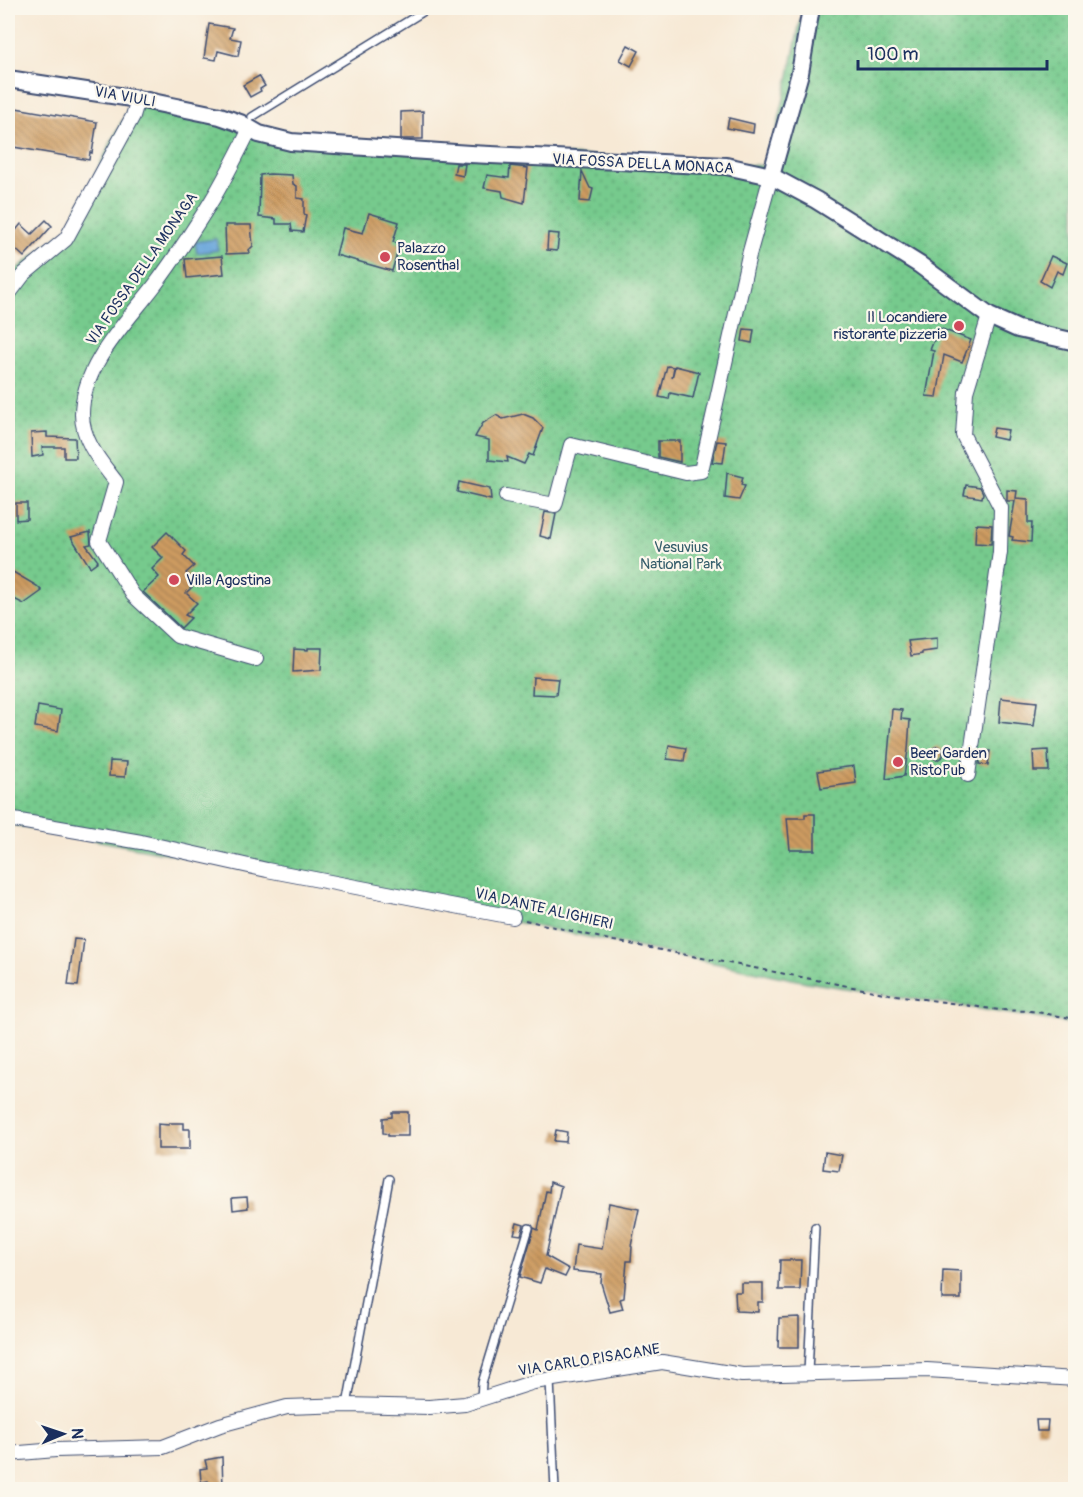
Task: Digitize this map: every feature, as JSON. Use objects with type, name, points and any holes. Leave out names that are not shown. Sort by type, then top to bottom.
[{"type":"street","points":[[506,496],[555,506],[571,445],[686,473],[701,471],[749,255],[800,74],[811,8]]},
{"type":"street","name":"VIA VIULI","points":[[8,79],[138,99],[248,122]]},
{"type":"street","points":[[8,295],[24,274],[66,239],[132,116],[138,99]]},
{"type":"street","name":"VIA FOSSA DELLA MONACA","points":[[248,122],[259,134],[291,142],[470,154],[726,166],[771,176],[816,200],[920,265],[989,316],[1018,329],[1076,342]]},
{"type":"street","name":"VIA FOSSA DELLA MONAGA","points":[[248,122],[210,204],[157,283],[103,351],[83,401],[82,415],[85,433],[96,456],[116,482],[99,541],[133,595],[177,636],[256,659]]},
{"type":"street","points":[[968,775],[1000,552],[1001,508],[963,435],[966,392],[989,316]]},
{"type":"street","name":"VIA DANTE ALIGHIERI","points":[[8,819],[130,840],[267,870],[513,917]]},
{"type":"street","name":"VIA CARLO PISACANE","points":[[8,1454],[56,1450],[163,1447],[220,1425],[286,1407],[429,1407],[465,1404],[534,1382],[662,1362],[742,1375],[927,1370],[1076,1379]]},
{"type":"lane","points":[[248,122],[429,8]]},
{"type":"lane","points":[[347,1406],[389,1179]]},
{"type":"lane","points":[[808,1373],[815,1227]]},
{"type":"lane","points":[[481,1399],[482,1383],[529,1228]]},
{"type":"lane","points":[[550,1380],[555,1490]]},
{"type":"path","name":"VIA DANTE ALIGHIERI","points":[[513,917],[614,941],[889,994],[999,1010],[1031,1011],[1076,1019]]},
{"type":"green space","name":"Vesuvius National Park","points":[[803,8],[1075,8],[1075,1024],[807,982],[501,919],[8,824],[8,276],[66,230],[135,96],[265,133],[436,148],[768,166]]},
{"type":"water","points":[[216,239],[218,250],[197,253],[195,242]]},
{"type":"building","points":[[209,24],[233,28],[230,38],[241,40],[238,56],[218,51],[216,60],[204,58]]},
{"type":"building","points":[[628,45],[639,51],[631,66],[620,60]]},
{"type":"building","points":[[259,76],[265,86],[250,97],[243,85]]},
{"type":"building","points":[[10,107],[97,122],[89,160],[8,146]]},
{"type":"building","points":[[423,111],[423,139],[401,139],[401,112]]},
{"type":"building","points":[[729,118],[754,124],[753,133],[727,128]]},
{"type":"building","points":[[456,164],[465,164],[463,176],[454,174]]},
{"type":"building","points":[[510,166],[528,168],[524,203],[503,197],[502,191],[484,188],[487,175],[509,178]]},
{"type":"building","points":[[582,171],[590,188],[593,189],[590,202],[580,201]]},
{"type":"building","points":[[260,175],[292,175],[293,184],[297,186],[297,198],[304,199],[304,214],[306,215],[303,232],[292,231],[291,224],[276,224],[276,219],[259,217]]},
{"type":"building","points":[[369,213],[399,222],[393,242],[400,244],[392,271],[336,255],[343,228],[363,233]]},
{"type":"building","points":[[46,220],[52,226],[24,257],[8,242],[21,224],[32,234]]},
{"type":"building","points":[[225,225],[251,225],[253,246],[249,250],[250,253],[226,254]]},
{"type":"building","points":[[548,233],[559,234],[557,251],[547,250]]},
{"type":"building","points":[[222,256],[224,274],[187,278],[185,259]]},
{"type":"building","points":[[1051,256],[1067,263],[1063,274],[1057,271],[1050,287],[1040,281]]},
{"type":"building","points":[[939,328],[971,340],[962,362],[944,355],[937,397],[926,396],[934,351],[930,350]]},
{"type":"building","points":[[744,329],[754,330],[752,343],[742,341]]},
{"type":"building","points":[[667,366],[674,367],[672,378],[675,366],[699,372],[693,398],[670,393],[669,399],[659,397]]},
{"type":"building","points":[[523,414],[533,418],[543,428],[533,456],[529,454],[524,464],[507,457],[508,462],[489,460],[489,440],[475,437],[483,423],[496,415],[503,419]]},
{"type":"building","points":[[994,428],[1008,430],[1006,440],[992,437]]},
{"type":"building","points":[[47,432],[47,437],[75,438],[76,458],[64,458],[64,447],[42,447],[43,455],[32,457],[31,433]]},
{"type":"building","points":[[658,441],[680,441],[680,462],[658,457]]},
{"type":"building","points":[[717,441],[726,442],[723,463],[712,462]]},
{"type":"building","points":[[727,473],[743,477],[741,485],[745,486],[739,500],[725,498]]},
{"type":"building","points":[[459,482],[490,489],[491,500],[457,492]]},
{"type":"building","points":[[966,485],[980,487],[983,493],[982,498],[964,495]]},
{"type":"building","points":[[1007,490],[1017,491],[1016,498],[1028,499],[1028,523],[1032,523],[1031,542],[1012,540],[1013,537],[1009,536],[1015,501],[1007,501]]},
{"type":"building","points":[[16,503],[27,503],[27,519],[16,520]]},
{"type":"building","points":[[545,512],[556,514],[551,539],[540,536]]},
{"type":"building","points":[[976,524],[992,525],[991,544],[975,543]]},
{"type":"building","points":[[90,532],[91,544],[86,545],[98,561],[90,567],[71,537]]},
{"type":"building","name":"Villa Agostina","points":[[167,532],[186,551],[183,555],[194,566],[186,573],[196,583],[186,593],[197,603],[185,615],[191,618],[181,628],[143,592],[159,577],[152,569],[163,558],[152,547]]},
{"type":"building","points":[[8,569],[42,591],[24,604],[8,596]]},
{"type":"building","points":[[937,638],[937,650],[911,656],[908,641]]},
{"type":"building","points":[[308,648],[322,648],[321,670],[293,672],[294,649],[308,650]]},
{"type":"building","points":[[533,677],[558,679],[556,695],[532,694]]},
{"type":"building","points":[[1001,698],[1037,702],[1034,726],[999,722]]},
{"type":"building","points":[[38,706],[61,710],[58,731],[35,727]]},
{"type":"building","points":[[892,709],[902,710],[901,719],[910,720],[908,750],[904,776],[886,779]]},
{"type":"building","points":[[669,745],[686,748],[684,761],[667,759]]},
{"type":"building","points":[[937,746],[943,750],[943,756],[937,760],[931,756],[931,750]]},
{"type":"building","points":[[1048,750],[1049,771],[1034,771],[1033,751]]},
{"type":"building","points":[[981,751],[990,751],[988,765],[979,764]]},
{"type":"building","points":[[110,761],[127,762],[125,777],[109,776]]},
{"type":"building","points":[[854,766],[856,783],[821,788],[818,771]]},
{"type":"building","points":[[805,814],[815,814],[815,850],[790,850],[787,818],[805,818]]},
{"type":"building","points":[[74,939],[84,940],[78,986],[68,985]]},
{"type":"building","points":[[392,1112],[408,1112],[408,1136],[388,1136],[383,1133],[383,1118],[392,1117]]},
{"type":"building","points":[[169,1123],[184,1123],[184,1129],[190,1129],[190,1149],[158,1149],[158,1124],[169,1125]]},
{"type":"building","points":[[556,1130],[567,1132],[566,1142],[554,1141]]},
{"type":"building","points":[[825,1152],[842,1155],[839,1171],[823,1169]]},
{"type":"building","points":[[550,1182],[561,1186],[546,1256],[569,1269],[565,1277],[545,1269],[540,1283],[520,1277],[534,1228],[538,1230]]},
{"type":"building","points":[[247,1197],[248,1208],[233,1210],[232,1198]]},
{"type":"building","points":[[609,1203],[639,1209],[631,1246],[631,1261],[627,1261],[624,1298],[620,1299],[623,1309],[610,1312],[601,1283],[602,1274],[573,1271],[576,1245],[602,1249]]},
{"type":"building","points":[[517,1223],[524,1225],[521,1235],[514,1234]]},
{"type":"building","points":[[780,1260],[801,1260],[800,1290],[779,1290]]},
{"type":"building","points":[[943,1270],[961,1271],[961,1299],[942,1299]]},
{"type":"building","points":[[741,1283],[763,1283],[763,1302],[758,1302],[758,1312],[736,1311],[735,1292],[741,1292]]},
{"type":"building","points":[[799,1317],[799,1347],[778,1347],[779,1318]]},
{"type":"building","points":[[1036,1420],[1048,1420],[1047,1431],[1037,1431]]},
{"type":"building","points":[[222,1457],[223,1487],[209,1489],[208,1481],[201,1482],[200,1469],[207,1468],[205,1460]]},
{"type":"place","name":"Palazzo Rosenthal","points":[[385,257]]},
{"type":"place","name":"Il Locandiere ristorante pizzeria","points":[[959,326]]},
{"type":"place","name":"Villa Agostina","points":[[174,580]]},
{"type":"place","name":"Beer Garden RistoPub","points":[[898,762]]}]
